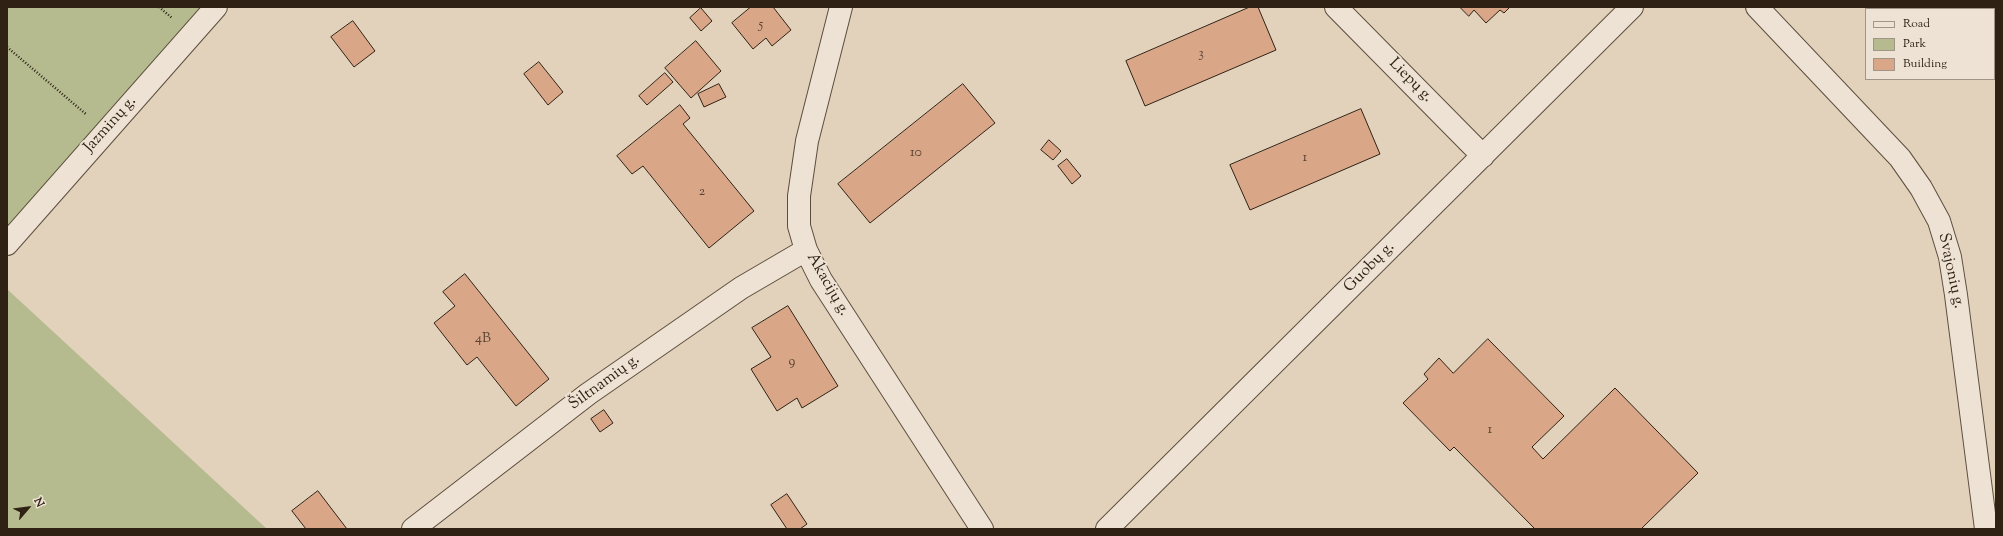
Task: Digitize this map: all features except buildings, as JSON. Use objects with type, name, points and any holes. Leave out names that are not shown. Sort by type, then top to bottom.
[{"type":"street","name":"Jazminų g.","points":[[7,244],[105,131],[216,7]]},
{"type":"street","name":"Akacijų g.","points":[[841,7],[807,141],[799,196],[799,226],[806,250],[822,280],[982,529]]},
{"type":"street","name":"Liepų g.","points":[[1336,7],[1483,156]]},
{"type":"street","name":"Guobų g.","points":[[1107,529],[1632,7]]},
{"type":"street","name":"Svajonių g.","points":[[1757,7],[1900,158],[1921,188],[1939,221],[1950,257],[1956,295],[1986,529]]},
{"type":"street","name":"Šiltnamių g.","points":[[413,529],[588,394],[741,288],[806,250]]},
{"type":"path","points":[[7,47],[105,131]]},
{"type":"green space","points":[[7,7],[215,7],[7,245]]},
{"type":"green space","points":[[7,289],[267,529],[7,529]]}]
